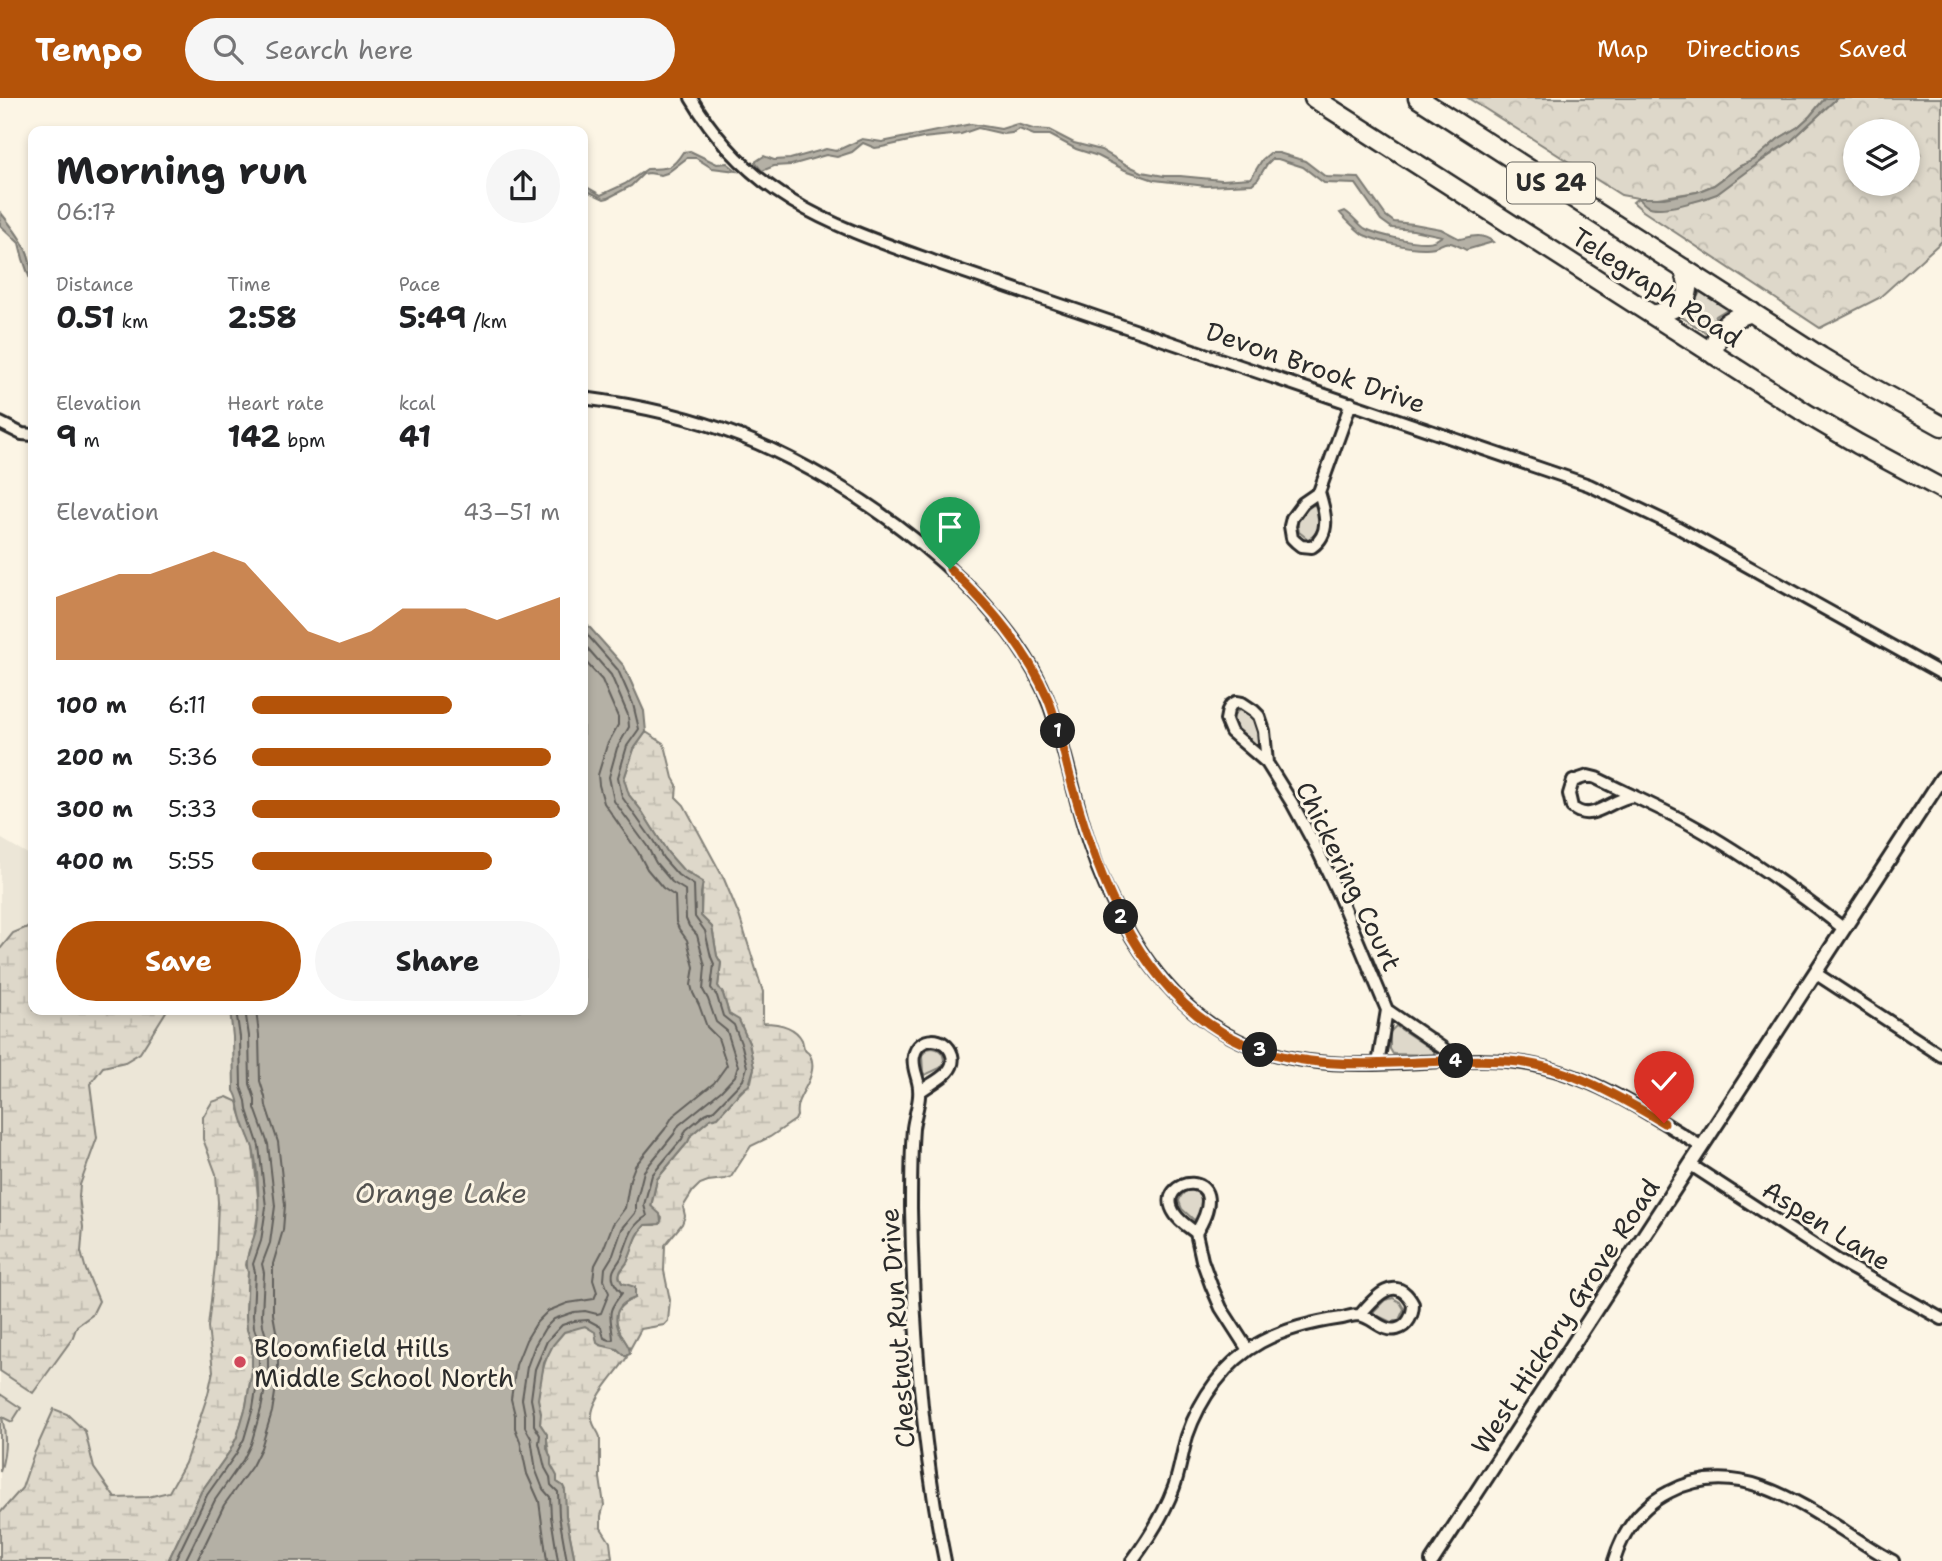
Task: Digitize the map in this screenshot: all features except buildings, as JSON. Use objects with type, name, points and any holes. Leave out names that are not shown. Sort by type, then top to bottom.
[{"type":"highway","name":"Telegraph Road","points":[[1314,98],[1714,355],[1841,434],[1942,489]]},
{"type":"highway","name":"Telegraph Road","points":[[1418,98],[1871,387],[1942,426]]},
{"type":"highway","points":[[1654,316],[1670,310],[1682,301],[1688,286],[1683,268]]},
{"type":"highway","points":[[1714,355],[1715,344],[1723,326],[1731,319],[1752,312]]},
{"type":"street","name":"Devon Brook Drive","points":[[691,98],[718,136],[766,186],[841,228],[1560,474],[1677,527],[1942,674]]},
{"type":"street","points":[[588,399],[641,407],[693,420],[787,457],[869,506],[899,528],[950,569],[992,611],[1033,669],[1049,702],[1089,844],[1099,872],[1123,920],[1163,980],[1199,1016],[1245,1044],[1314,1063],[1378,1064],[1488,1059],[1563,1072],[1633,1105],[1702,1147]]},
{"type":"street","points":[[1319,492],[1303,503],[1292,518],[1290,533],[1301,546],[1312,547],[1322,538],[1325,517],[1319,492],[1351,403]]},
{"type":"street","points":[[0,423],[28,434]]},
{"type":"street","name":"Chickering Court","points":[[1267,763],[1264,731],[1259,716],[1242,703],[1231,705],[1226,720],[1231,732],[1267,763],[1292,803],[1339,896],[1387,1010],[1378,1064]]},
{"type":"street","points":[[1634,796],[1625,797],[1590,814],[1582,814],[1572,807],[1569,794],[1573,782],[1588,776],[1634,796],[1728,846],[1843,928]]},
{"type":"street","name":"West Hickory Grove Road","points":[[1432,1561],[1843,928],[1941,782]]},
{"type":"street","points":[[1815,973],[1942,1056]]},
{"type":"street","name":"Chickering Court","points":[[1387,1010],[1444,1049],[1455,1061]]},
{"type":"street","name":"Chestnut Run Drive","points":[[920,1093],[947,1073],[953,1062],[947,1047],[935,1040],[923,1043],[914,1054],[913,1062],[920,1093],[913,1130],[911,1180],[919,1387],[945,1561]]},
{"type":"street","name":"Aspen Lane","points":[[1690,1165],[1827,1254],[1942,1319]]},
{"type":"street","points":[[1196,1233],[1205,1218],[1209,1205],[1208,1195],[1195,1184],[1183,1184],[1175,1189],[1171,1208],[1178,1219],[1196,1233],[1202,1260],[1221,1308],[1248,1350]]},
{"type":"street","points":[[1132,1561],[1166,1506],[1180,1467],[1187,1436],[1200,1405],[1234,1361],[1248,1350],[1283,1332],[1303,1325],[1360,1315],[1380,1294],[1391,1289],[1405,1294],[1413,1304],[1412,1316],[1408,1322],[1394,1330],[1386,1329],[1360,1315]]},
{"type":"street","points":[[1614,1561],[1629,1527],[1651,1503],[1689,1483],[1721,1479],[1757,1484],[1783,1495],[1893,1561]]},
{"type":"shaded area","name":"Bloomfield Hills Middle School North","points":[[0,838],[28,854],[28,1015],[289,1015],[386,1561],[0,1561]]},
{"type":"green space","points":[[1468,98],[1825,98],[1798,127],[1778,139],[1754,160],[1740,166],[1714,185],[1697,192],[1651,199],[1659,208],[1707,198],[1791,141],[1837,98],[1942,98],[1942,241],[1879,298],[1820,328],[1643,211],[1633,202],[1638,198],[1621,195]]},
{"type":"green space","points":[[1700,292],[1727,309],[1716,316],[1707,333],[1680,316],[1693,305]]},
{"type":"green space","points":[[1313,505],[1319,508],[1319,522],[1315,534],[1308,539],[1299,532],[1297,522],[1303,512]]},
{"type":"green space","points":[[1240,710],[1254,719],[1260,741],[1256,748],[1235,725],[1233,714]]},
{"type":"green space","points":[[646,732],[663,743],[677,785],[676,797],[684,805],[724,879],[739,915],[763,992],[763,1023],[780,1025],[795,1031],[812,1059],[812,1066],[795,1120],[751,1146],[731,1177],[708,1181],[693,1191],[683,1207],[685,1216],[682,1224],[665,1245],[664,1271],[670,1300],[668,1321],[664,1325],[641,1329],[630,1349],[616,1320],[620,1307],[635,1298],[622,1283],[620,1275],[645,1225],[655,1225],[661,1221],[662,1218],[651,1207],[657,1179],[691,1135],[710,1119],[718,1116],[751,1082],[754,1068],[749,1043],[739,1021],[729,1014],[718,986],[721,963],[717,956],[712,927],[701,916],[702,887],[693,875],[683,870],[668,853],[629,795],[625,784],[624,779],[634,749]]},
{"type":"green space","points":[[28,927],[28,1015],[164,1015],[140,1053],[125,1062],[103,1067],[90,1084],[97,1138],[80,1185],[83,1227],[81,1252],[99,1301],[92,1315],[77,1326],[72,1339],[33,1393],[0,1371],[0,949],[13,933]]},
{"type":"green space","points":[[1396,1026],[1434,1051],[1434,1055],[1393,1054],[1390,1049],[1390,1032]]},
{"type":"green space","points":[[932,1048],[941,1052],[944,1063],[925,1075],[922,1055]]},
{"type":"green space","points":[[227,1097],[240,1103],[239,1110],[253,1147],[259,1207],[254,1239],[246,1265],[246,1315],[252,1344],[252,1371],[237,1437],[201,1492],[168,1561],[0,1561],[0,1513],[22,1488],[54,1409],[67,1414],[85,1431],[94,1468],[115,1498],[148,1497],[169,1492],[185,1463],[213,1371],[208,1327],[216,1256],[218,1202],[216,1174],[203,1139],[203,1117],[212,1102]]},
{"type":"green space","points":[[1192,1190],[1199,1194],[1203,1201],[1194,1220],[1182,1209],[1179,1201],[1184,1193]]},
{"type":"green space","points":[[1393,1298],[1400,1302],[1404,1309],[1399,1320],[1391,1322],[1374,1314],[1385,1300]]},
{"type":"green space","points":[[585,1326],[596,1332],[600,1344],[617,1349],[627,1357],[595,1403],[592,1418],[600,1437],[600,1478],[604,1505],[601,1528],[610,1542],[612,1558],[575,1561],[563,1486],[557,1482],[551,1465],[547,1438],[540,1424],[538,1397],[542,1371],[553,1344],[566,1331]]},
{"type":"green space","points":[[0,1394],[21,1408],[12,1422],[2,1417],[5,1444],[0,1472]]},
{"type":"water","points":[[1825,98],[1837,98],[1791,141],[1717,194],[1662,208],[1647,206],[1639,198],[1664,198],[1697,192],[1714,185],[1740,166],[1754,160],[1778,139],[1798,127]]},
{"type":"water","points":[[971,124],[1001,129],[1017,124],[1049,130],[1074,143],[1101,150],[1142,172],[1164,176],[1222,180],[1251,178],[1262,160],[1270,153],[1279,153],[1305,161],[1326,177],[1359,178],[1386,216],[1394,222],[1441,229],[1460,239],[1481,236],[1493,242],[1466,250],[1451,243],[1417,248],[1370,238],[1340,213],[1345,211],[1366,229],[1396,238],[1429,242],[1442,236],[1392,228],[1381,220],[1356,184],[1324,183],[1303,167],[1278,159],[1272,159],[1252,184],[1206,186],[1154,180],[1076,149],[1050,135],[1034,135],[1019,129],[1004,134],[978,128],[961,134],[923,138],[875,148],[863,143],[852,152],[837,157],[826,155],[762,171],[755,162],[764,156],[774,160],[790,159],[826,149],[836,151],[862,139],[882,142]]},
{"type":"water","points":[[690,151],[717,164],[727,163],[737,171],[712,168],[696,158],[687,158],[667,173],[643,174],[631,186],[608,198],[604,199],[588,191],[588,188],[601,195],[625,184],[647,169],[671,165],[683,152]]},
{"type":"water","points":[[1,213],[25,248],[28,274],[19,243],[0,225]]},
{"type":"water","name":"Orange Lake","points":[[588,626],[624,666],[644,711],[646,732],[634,749],[624,779],[629,795],[668,853],[683,870],[703,882],[701,916],[712,927],[717,956],[721,963],[718,986],[729,1014],[739,1020],[749,1043],[754,1068],[749,1085],[718,1117],[710,1119],[691,1135],[657,1179],[651,1206],[660,1214],[660,1224],[645,1225],[641,1229],[619,1275],[622,1283],[635,1287],[635,1298],[624,1303],[616,1316],[620,1333],[630,1354],[625,1356],[617,1349],[600,1345],[595,1332],[585,1326],[564,1332],[553,1345],[544,1363],[538,1399],[540,1424],[547,1434],[547,1448],[557,1482],[565,1490],[566,1516],[575,1561],[168,1561],[201,1492],[237,1437],[252,1371],[252,1344],[246,1315],[247,1260],[257,1225],[258,1186],[253,1148],[234,1091],[231,1015],[588,1015]]},
{"type":"place","name":"Bloomfield Hills Middle School North","points":[[240,1362]]},
{"type":"route","points":[[950,569],[992,611],[1033,669],[1049,702],[1089,844],[1109,893],[1147,959],[1183,1003],[1199,1016],[1245,1044],[1314,1063],[1378,1064],[1488,1059],[1547,1068],[1584,1080],[1664,1123]]}]
